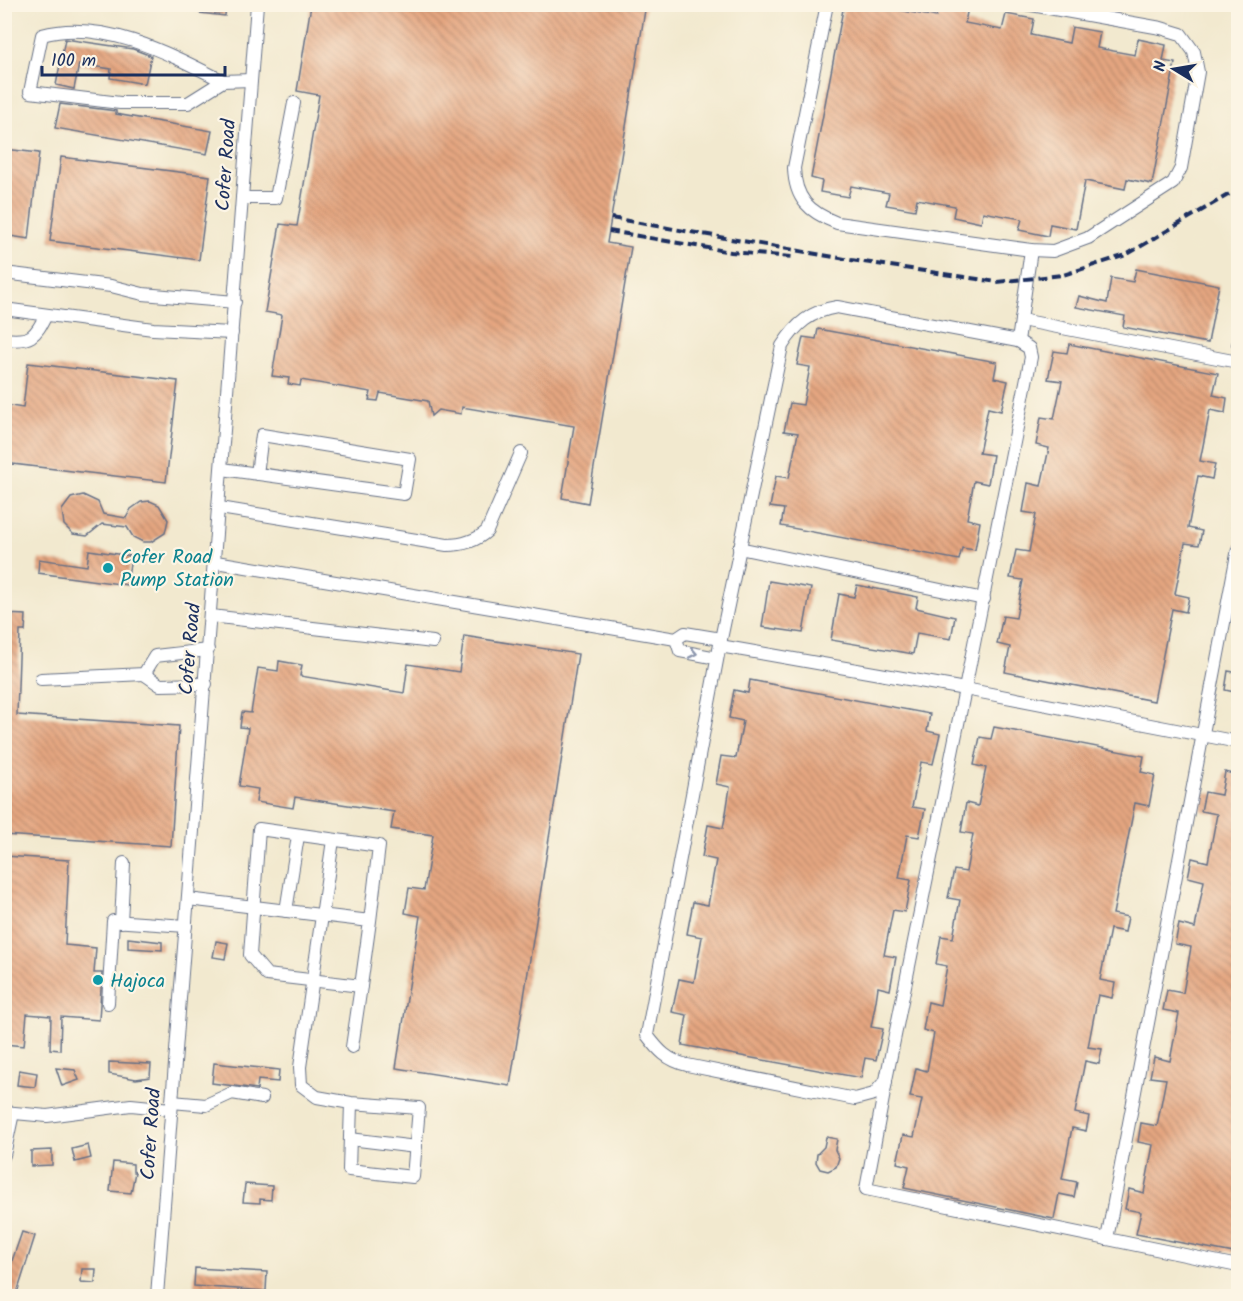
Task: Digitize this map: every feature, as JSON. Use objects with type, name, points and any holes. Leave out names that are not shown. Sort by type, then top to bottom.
[{"type":"street","name":"Cofer Road","points":[[157,1296],[216,562],[256,4]]},
{"type":"street","points":[[827,4],[794,168],[797,195],[807,207],[817,215],[837,223],[1031,250],[1053,251],[1088,238],[1173,183],[1181,168],[1198,72],[1194,52],[1180,34],[1161,28],[1026,4]]},
{"type":"street","points":[[223,81],[188,103],[120,103],[30,92],[42,35],[61,30],[136,39],[223,81],[251,80]]},
{"type":"street","points":[[242,198],[276,198],[294,103]]},
{"type":"street","points":[[1018,341],[1031,250]]},
{"type":"street","points":[[4,273],[111,286],[143,294],[235,302]]},
{"type":"street","points":[[886,1080],[874,1094],[855,1099],[671,1061],[658,1051],[647,1035],[719,648],[777,358],[791,331],[805,318],[820,309],[837,307],[1018,341],[1029,348],[1031,357],[866,1189],[1239,1266]]},
{"type":"street","points":[[4,309],[153,329],[232,333]]},
{"type":"street","points":[[4,339],[22,341],[36,334],[46,315]]},
{"type":"street","points":[[1022,320],[1239,362]]},
{"type":"street","points":[[222,469],[257,474],[404,494],[410,459],[262,435],[257,474]]},
{"type":"street","points":[[220,508],[447,545],[464,544],[479,538],[487,531],[521,453]]},
{"type":"street","points":[[739,548],[984,599]]},
{"type":"street","points":[[1107,1239],[1239,549]]},
{"type":"street","points":[[216,562],[676,639],[685,633],[719,648]]},
{"type":"street","points":[[211,616],[432,642]]},
{"type":"street","points":[[676,639],[680,651],[719,648],[965,689],[1239,742]]},
{"type":"street","points":[[144,674],[155,656],[208,650]]},
{"type":"street","points":[[41,679],[144,674],[160,685],[206,684]]},
{"type":"street","points":[[352,1047],[361,986],[370,921],[379,846],[259,829],[250,955],[267,975],[361,986]]},
{"type":"street","points":[[286,911],[298,836]]},
{"type":"street","points":[[333,840],[300,1067],[302,1085],[317,1098],[419,1108],[413,1177],[349,1170],[351,1103]]},
{"type":"street","points":[[121,922],[124,863]]},
{"type":"street","points":[[188,898],[370,921]]},
{"type":"street","points":[[108,1003],[113,921],[186,926]]},
{"type":"street","points":[[4,1155],[9,1113],[47,1116],[131,1105],[206,1105],[232,1093],[262,1098]]},
{"type":"street","points":[[350,1139],[416,1147]]},
{"type":"building","points":[[200,4],[226,4],[225,16],[200,13]]},
{"type":"building","points":[[333,4],[646,4],[607,243],[631,247],[588,503],[562,498],[574,426],[462,407],[461,414],[438,410],[431,416],[428,401],[380,393],[378,401],[369,400],[371,392],[301,380],[300,386],[288,384],[289,378],[272,376],[282,315],[265,312],[280,224],[297,226],[319,95],[297,91],[311,5],[333,9]]},
{"type":"building","points":[[844,4],[899,4],[898,10],[936,17],[939,4],[956,4],[968,7],[965,23],[1002,30],[1006,14],[1034,19],[1031,35],[1069,43],[1072,27],[1100,32],[1097,48],[1135,55],[1138,39],[1166,45],[1163,61],[1175,63],[1152,184],[1127,179],[1125,189],[1085,181],[1076,229],[1050,224],[1048,236],[1019,230],[1022,219],[983,212],[981,223],[953,217],[955,206],[917,199],[915,210],[886,205],[889,193],[851,186],[848,197],[820,192],[822,181],[811,178]]},
{"type":"building","points":[[65,39],[133,49],[151,56],[145,84],[110,78],[111,69],[79,64],[74,89],[56,85]]},
{"type":"building","points":[[60,104],[116,111],[116,114],[212,131],[207,154],[55,128]]},
{"type":"building","points":[[4,149],[39,153],[29,239],[4,235]]},
{"type":"building","points":[[61,157],[210,176],[199,260],[50,241]]},
{"type":"building","points":[[1136,269],[1219,285],[1208,343],[1123,327],[1125,316],[1076,307],[1079,296],[1107,303],[1111,278],[1133,282]]},
{"type":"building","points":[[818,329],[997,362],[994,378],[1008,381],[1001,411],[988,408],[979,453],[993,455],[988,484],[974,481],[967,519],[980,522],[975,550],[962,548],[959,560],[781,526],[784,509],[770,507],[776,476],[789,478],[798,433],[784,431],[790,403],[803,405],[810,367],[797,365],[803,337],[816,339]]},
{"type":"building","points":[[1069,344],[1218,373],[1213,395],[1227,398],[1225,413],[1210,410],[1200,461],[1215,464],[1212,479],[1198,476],[1188,528],[1202,531],[1199,545],[1185,543],[1175,594],[1189,597],[1186,612],[1172,609],[1154,701],[1005,672],[1010,647],[997,644],[1003,616],[1016,618],[1023,580],[1010,578],[1016,550],[1029,552],[1036,514],[1023,512],[1028,483],[1041,486],[1049,448],[1036,445],[1041,417],[1054,419],[1062,381],[1048,379],[1054,351],[1067,353]]},
{"type":"building","points":[[28,363],[178,381],[166,482],[4,463],[4,405],[23,408]]},
{"type":"building","points":[[83,495],[98,502],[103,514],[126,518],[131,509],[141,502],[150,501],[159,505],[168,520],[165,533],[151,542],[143,542],[133,537],[127,527],[102,524],[87,536],[73,534],[64,525],[62,510],[71,498]]},
{"type":"building","name":"Cofer Road Pump Station","points":[[89,550],[131,556],[127,585],[38,573],[39,559],[87,566]]},
{"type":"building","points":[[769,581],[811,588],[803,633],[762,627]]},
{"type":"building","points":[[857,585],[918,597],[916,608],[955,617],[951,639],[917,633],[913,654],[831,640],[839,594],[854,597]]},
{"type":"building","points":[[4,614],[26,615],[25,631],[20,631],[17,715],[179,726],[171,846],[4,835]]},
{"type":"building","points":[[464,636],[578,654],[510,1086],[396,1068],[420,916],[405,913],[409,888],[424,890],[433,835],[391,829],[394,812],[295,797],[293,808],[256,802],[258,789],[239,786],[248,728],[240,727],[242,712],[251,713],[258,668],[278,671],[279,661],[302,665],[300,676],[404,693],[408,664],[459,672]]},
{"type":"building","points":[[1228,671],[1239,673],[1239,693],[1225,690]]},
{"type":"building","points":[[750,680],[930,714],[927,731],[940,734],[933,764],[921,762],[912,807],[925,809],[919,837],[907,835],[899,878],[911,880],[905,912],[893,910],[884,955],[896,957],[890,990],[878,987],[871,1027],[883,1029],[876,1060],[865,1058],[861,1078],[682,1045],[687,1015],[672,1012],[679,979],[694,982],[702,937],[687,934],[693,902],[708,905],[716,860],[702,857],[708,825],[723,828],[726,813],[730,787],[716,784],[721,756],[736,758],[743,721],[729,718],[734,690],[748,693]]},
{"type":"building","points":[[994,727],[1144,756],[1141,772],[1155,775],[1149,806],[1135,803],[1113,914],[1128,917],[1125,932],[1110,929],[1100,980],[1115,983],[1112,998],[1098,995],[1088,1047],[1102,1049],[1099,1064],[1085,1061],[1075,1113],[1089,1116],[1086,1131],[1072,1128],[1062,1179],[1077,1182],[1074,1197],[1059,1194],[1054,1219],[904,1188],[909,1166],[897,1163],[903,1135],[914,1137],[922,1099],[910,1097],[916,1068],[927,1071],[934,1033],[923,1030],[928,1002],[940,1005],[947,966],[936,964],[941,936],[953,938],[960,900],[948,898],[954,870],[966,872],[973,834],[961,832],[966,803],[978,806],[986,768],[974,765],[980,737],[991,739]]},
{"type":"building","points":[[1225,772],[1239,775],[1239,1254],[1136,1234],[1141,1212],[1125,1209],[1129,1189],[1144,1193],[1153,1145],[1138,1142],[1141,1123],[1157,1126],[1166,1079],[1150,1077],[1154,1057],[1170,1061],[1179,1013],[1163,1010],[1167,990],[1183,993],[1191,947],[1175,944],[1179,924],[1195,928],[1204,881],[1188,877],[1192,858],[1208,862],[1217,814],[1201,811],[1205,792],[1221,795]]},
{"type":"building","points":[[4,856],[69,860],[65,945],[96,948],[94,973],[102,973],[99,1020],[61,1017],[60,1050],[50,1049],[51,1016],[27,1014],[24,1046],[4,1044]]},
{"type":"building","points":[[128,938],[162,942],[162,950],[128,948]]},
{"type":"building","points":[[216,941],[228,943],[225,959],[213,957]]},
{"type":"building","points":[[109,1062],[151,1064],[150,1077],[136,1079],[109,1074]]},
{"type":"building","points":[[214,1063],[279,1070],[278,1082],[258,1080],[257,1089],[212,1083]]},
{"type":"building","points":[[56,1068],[75,1070],[79,1080],[62,1086]]},
{"type":"building","points":[[19,1070],[37,1073],[35,1087],[17,1085]]},
{"type":"building","points":[[826,1137],[837,1139],[835,1150],[839,1158],[836,1167],[828,1171],[820,1169],[816,1162],[817,1154],[824,1147]]},
{"type":"building","points":[[88,1145],[91,1158],[75,1162],[72,1149]]},
{"type":"building","points":[[52,1150],[52,1165],[31,1166],[31,1151]]},
{"type":"building","points":[[113,1162],[133,1164],[133,1172],[135,1172],[131,1193],[110,1191]]},
{"type":"building","points":[[245,1184],[272,1186],[271,1200],[260,1199],[260,1203],[243,1202]]},
{"type":"building","points":[[22,1232],[35,1236],[17,1293],[4,1289],[4,1284]]},
{"type":"building","points":[[195,1268],[267,1272],[266,1291],[194,1286]]},
{"type":"building","points":[[82,1269],[96,1269],[95,1283],[81,1282]]},
{"type":"railway","points":[[611,218],[851,260],[997,282],[1063,275],[1126,255],[1238,189]]},
{"type":"railway","points":[[609,231],[731,252],[793,257]]},
{"type":"railway","points":[[1233,346],[1238,320]]},
{"type":"place","name":"Cofer Road Pump Station","points":[[108,568]]},
{"type":"place","name":"Hajoca","points":[[98,980]]}]
